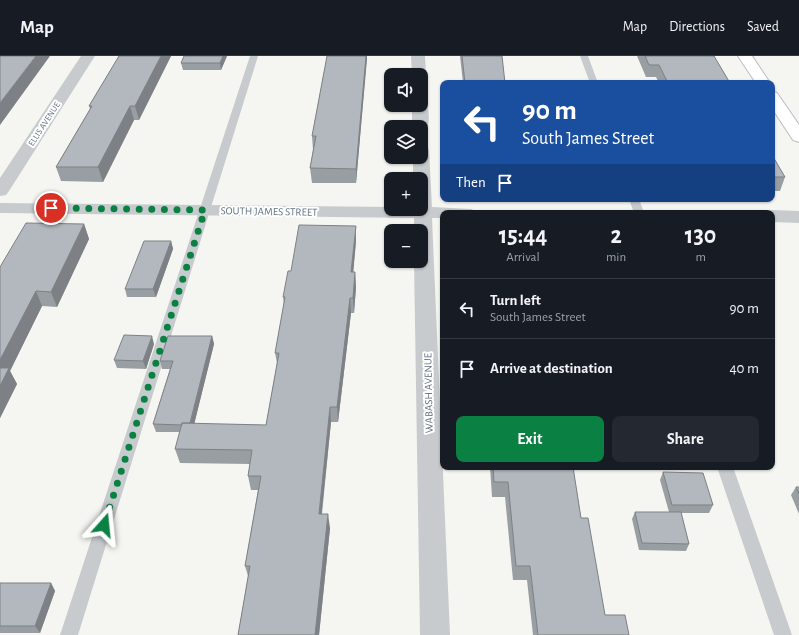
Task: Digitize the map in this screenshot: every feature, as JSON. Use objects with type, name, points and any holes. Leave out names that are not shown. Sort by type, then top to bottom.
[{"type":"main road","points":[[745,56],[761,80]]},
{"type":"main road","points":[[775,100],[797,132]]},
{"type":"street","name":"ELLIS AVENUE","points":[[0,191],[88,56]]},
{"type":"street","points":[[418,56],[419,68]]},
{"type":"street","name":"SOUTH JAMES STREET","points":[[0,208],[384,212]]},
{"type":"street","name":"SOUTH JAMES STREET","points":[[428,212],[440,212]]},
{"type":"street","name":"WABASH AVENUE","points":[[423,216],[435,635]]},
{"type":"street","points":[[775,216],[799,217]]},
{"type":"lane","points":[[69,635],[254,56]]},
{"type":"lane","points":[[584,56],[593,80]]},
{"type":"lane","points":[[726,470],[783,635]]},
{"type":"building","points":[[0,56],[36,56],[0,103]]},
{"type":"building","points":[[119,56],[161,56],[135,106],[130,106],[98,167],[56,167],[92,106],[89,106]]},
{"type":"building","points":[[184,56],[223,56],[220,63],[181,63]]},
{"type":"building","points":[[327,56],[366,56],[356,169],[310,168],[316,136],[312,136]]},
{"type":"building","points":[[462,56],[502,56],[505,80],[465,80]]},
{"type":"building","points":[[645,56],[714,56],[728,80],[666,80],[659,65],[649,65]]},
{"type":"building","points":[[775,160],[785,177],[775,177]]},
{"type":"building","points":[[26,223],[84,224],[51,292],[36,291],[0,360],[0,267]]},
{"type":"building","points":[[299,225],[356,226],[351,272],[355,272],[353,298],[350,298],[337,407],[330,407],[319,514],[328,514],[315,635],[238,635],[250,566],[245,566],[261,476],[248,476],[252,450],[175,449],[182,423],[266,425],[279,353],[275,353],[285,297],[283,297],[288,271],[291,271]]},
{"type":"building","points":[[144,241],[171,241],[153,289],[125,289]]},
{"type":"building","points":[[124,335],[152,336],[143,361],[114,360]]},
{"type":"building","points":[[168,336],[212,336],[190,423],[182,423],[182,425],[153,424],[173,361],[160,361]]},
{"type":"building","points":[[0,368],[9,368],[0,386]]},
{"type":"building","points":[[493,470],[573,470],[581,518],[588,518],[605,615],[625,615],[629,635],[538,635],[530,566],[516,566],[508,482],[494,482]]},
{"type":"building","points":[[663,472],[703,473],[713,505],[672,505]]},
{"type":"building","points":[[796,487],[799,487],[799,494]]},
{"type":"building","points":[[635,512],[681,512],[689,544],[642,543]]},
{"type":"building","points":[[0,583],[51,583],[35,626],[0,626]]},
{"type":"route","points":[[51,208],[205,210],[104,525]]}]
